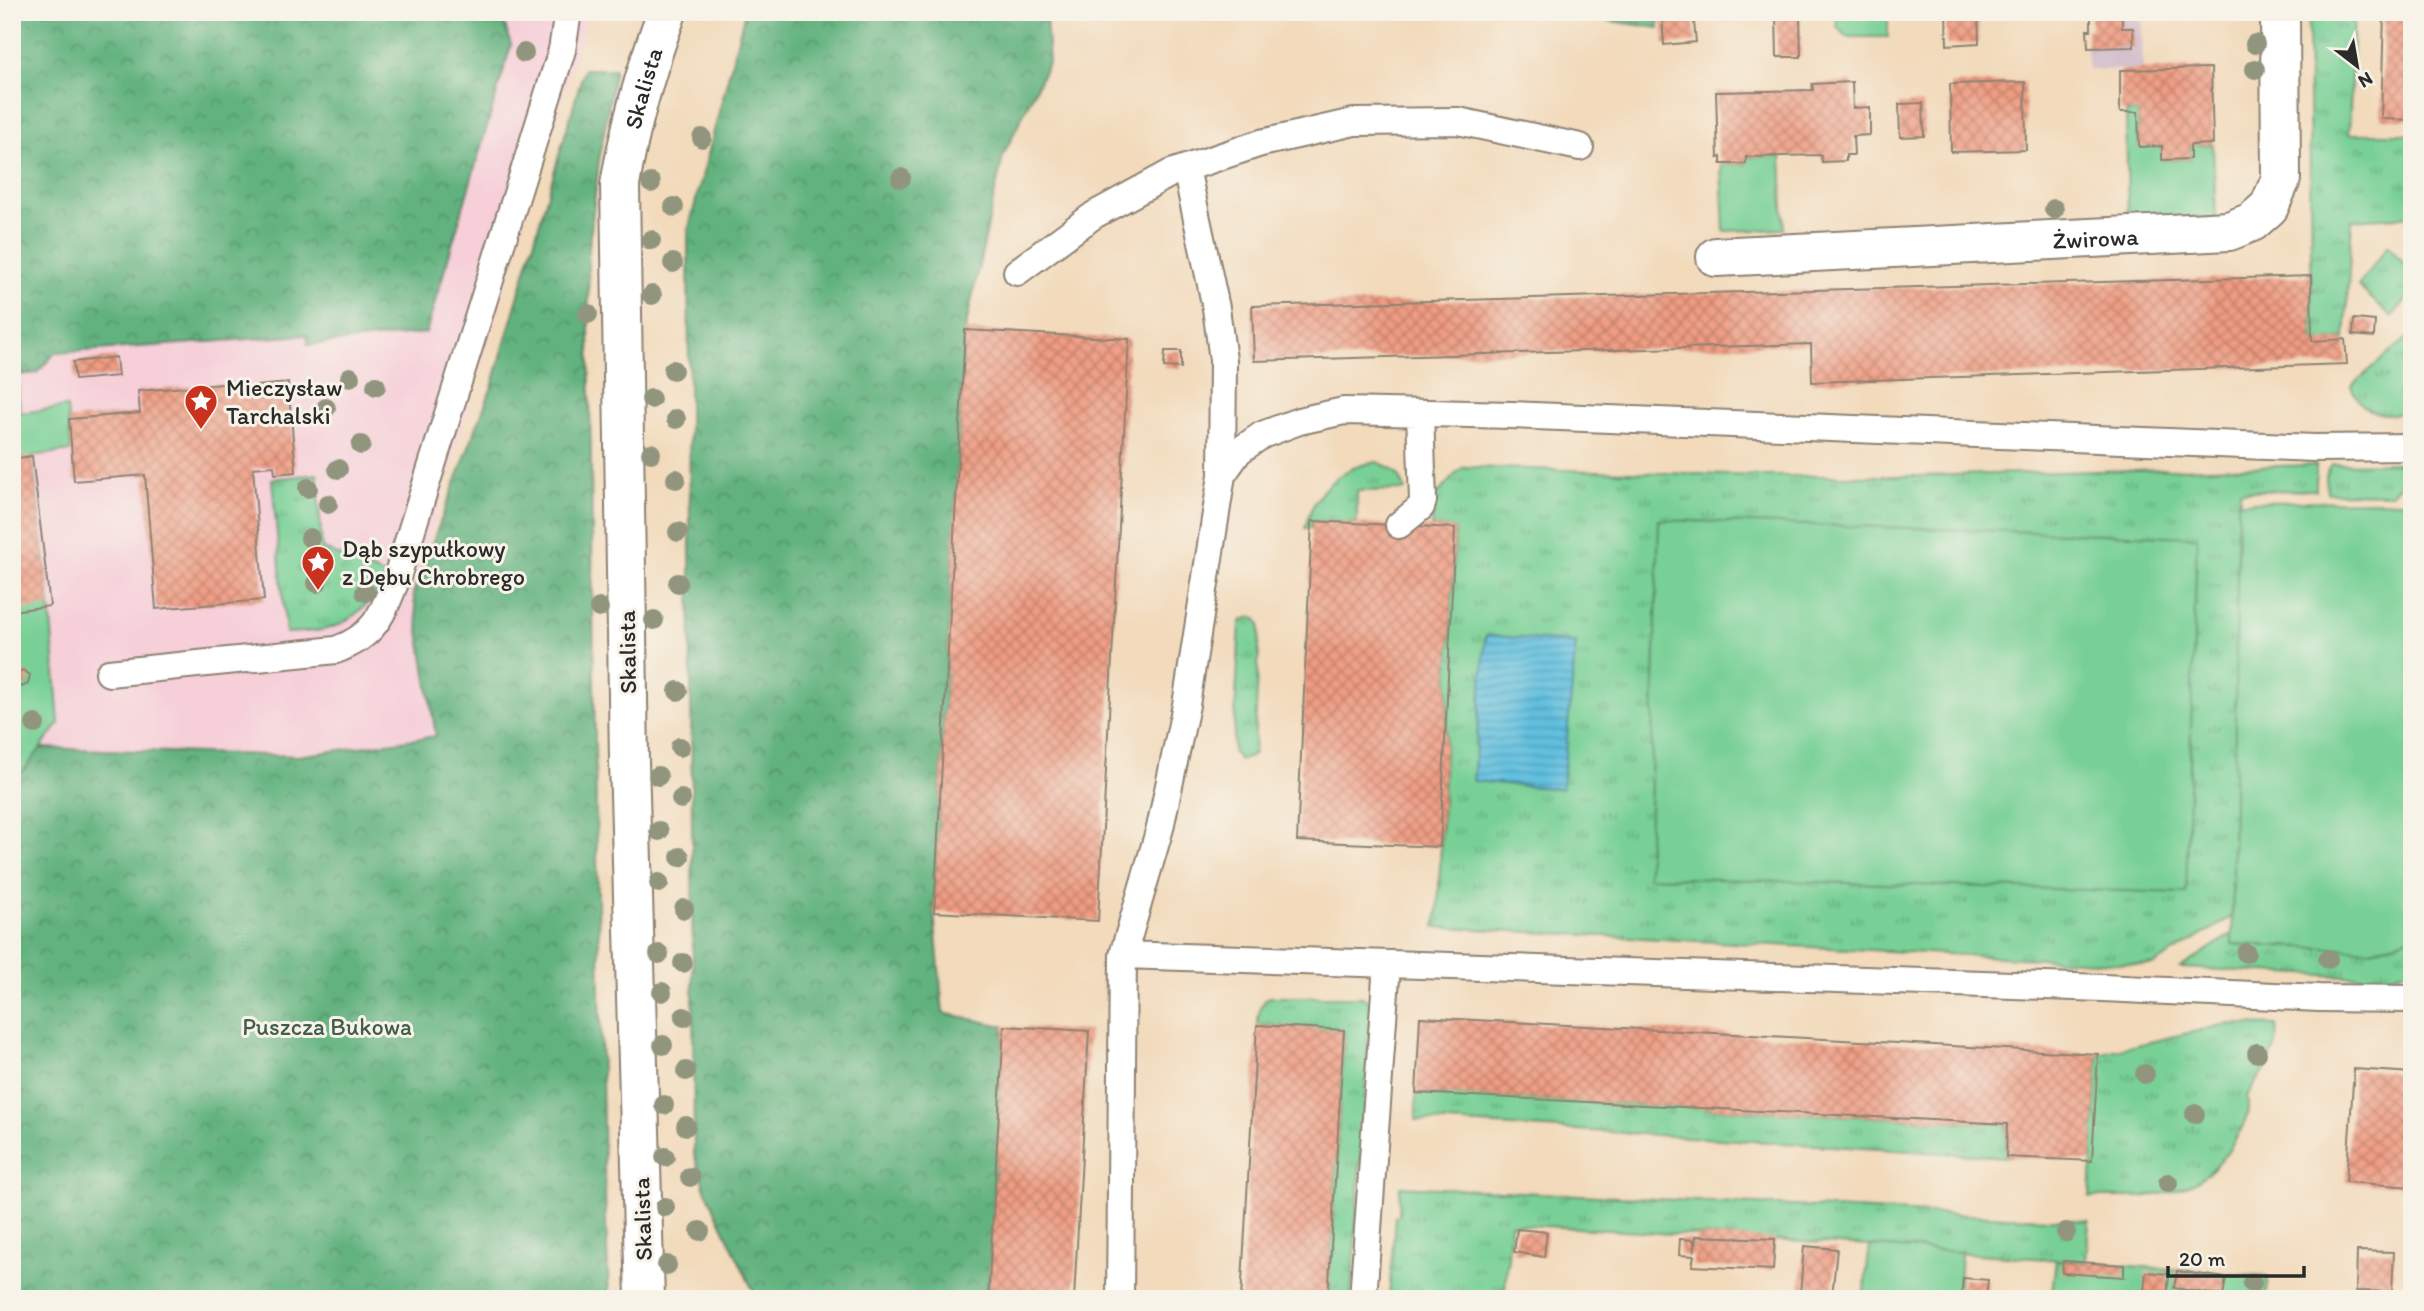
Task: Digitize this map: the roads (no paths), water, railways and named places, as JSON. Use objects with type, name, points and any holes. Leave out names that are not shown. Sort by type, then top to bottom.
[{"type":"street","name":"Skalista","points":[[645,1299],[629,747],[620,186],[629,133],[646,70],[667,12]]},
{"type":"street","name":"Żwirowa","points":[[1716,257],[2230,231],[2252,222],[2269,207],[2281,179],[2280,12]]},
{"type":"lane","points":[[109,673],[336,650],[359,640],[383,614],[396,580],[562,50],[568,12]]},
{"type":"lane","points":[[1017,272],[1094,215],[1171,173],[1261,142],[1354,122],[1458,121],[1580,147]]},
{"type":"lane","points":[[1120,1299],[1123,955],[1160,828],[1183,719],[1222,475],[1223,360],[1216,308],[1186,168]]},
{"type":"lane","points":[[1222,475],[1239,451],[1262,435],[1300,421],[1344,411],[1540,416],[2315,449],[2412,447]]},
{"type":"lane","points":[[1399,525],[1421,507],[1423,501],[1420,413]]},
{"type":"lane","points":[[1123,955],[2089,987],[2319,998],[2412,999]]},
{"type":"lane","points":[[1363,1299],[1387,964]]},
{"type":"water","points":[[1486,635],[1576,643],[1562,789],[1473,781]]},
{"type":"place","name":"Mieczysław Tarchalski","points":[[201,431]]},
{"type":"place","name":"Dąb szypułkowy z Dębu Chrobrego","points":[[318,592]]},
{"type":"park label","name":"Puszcza Bukowa","points":[[327,1026]]}]
